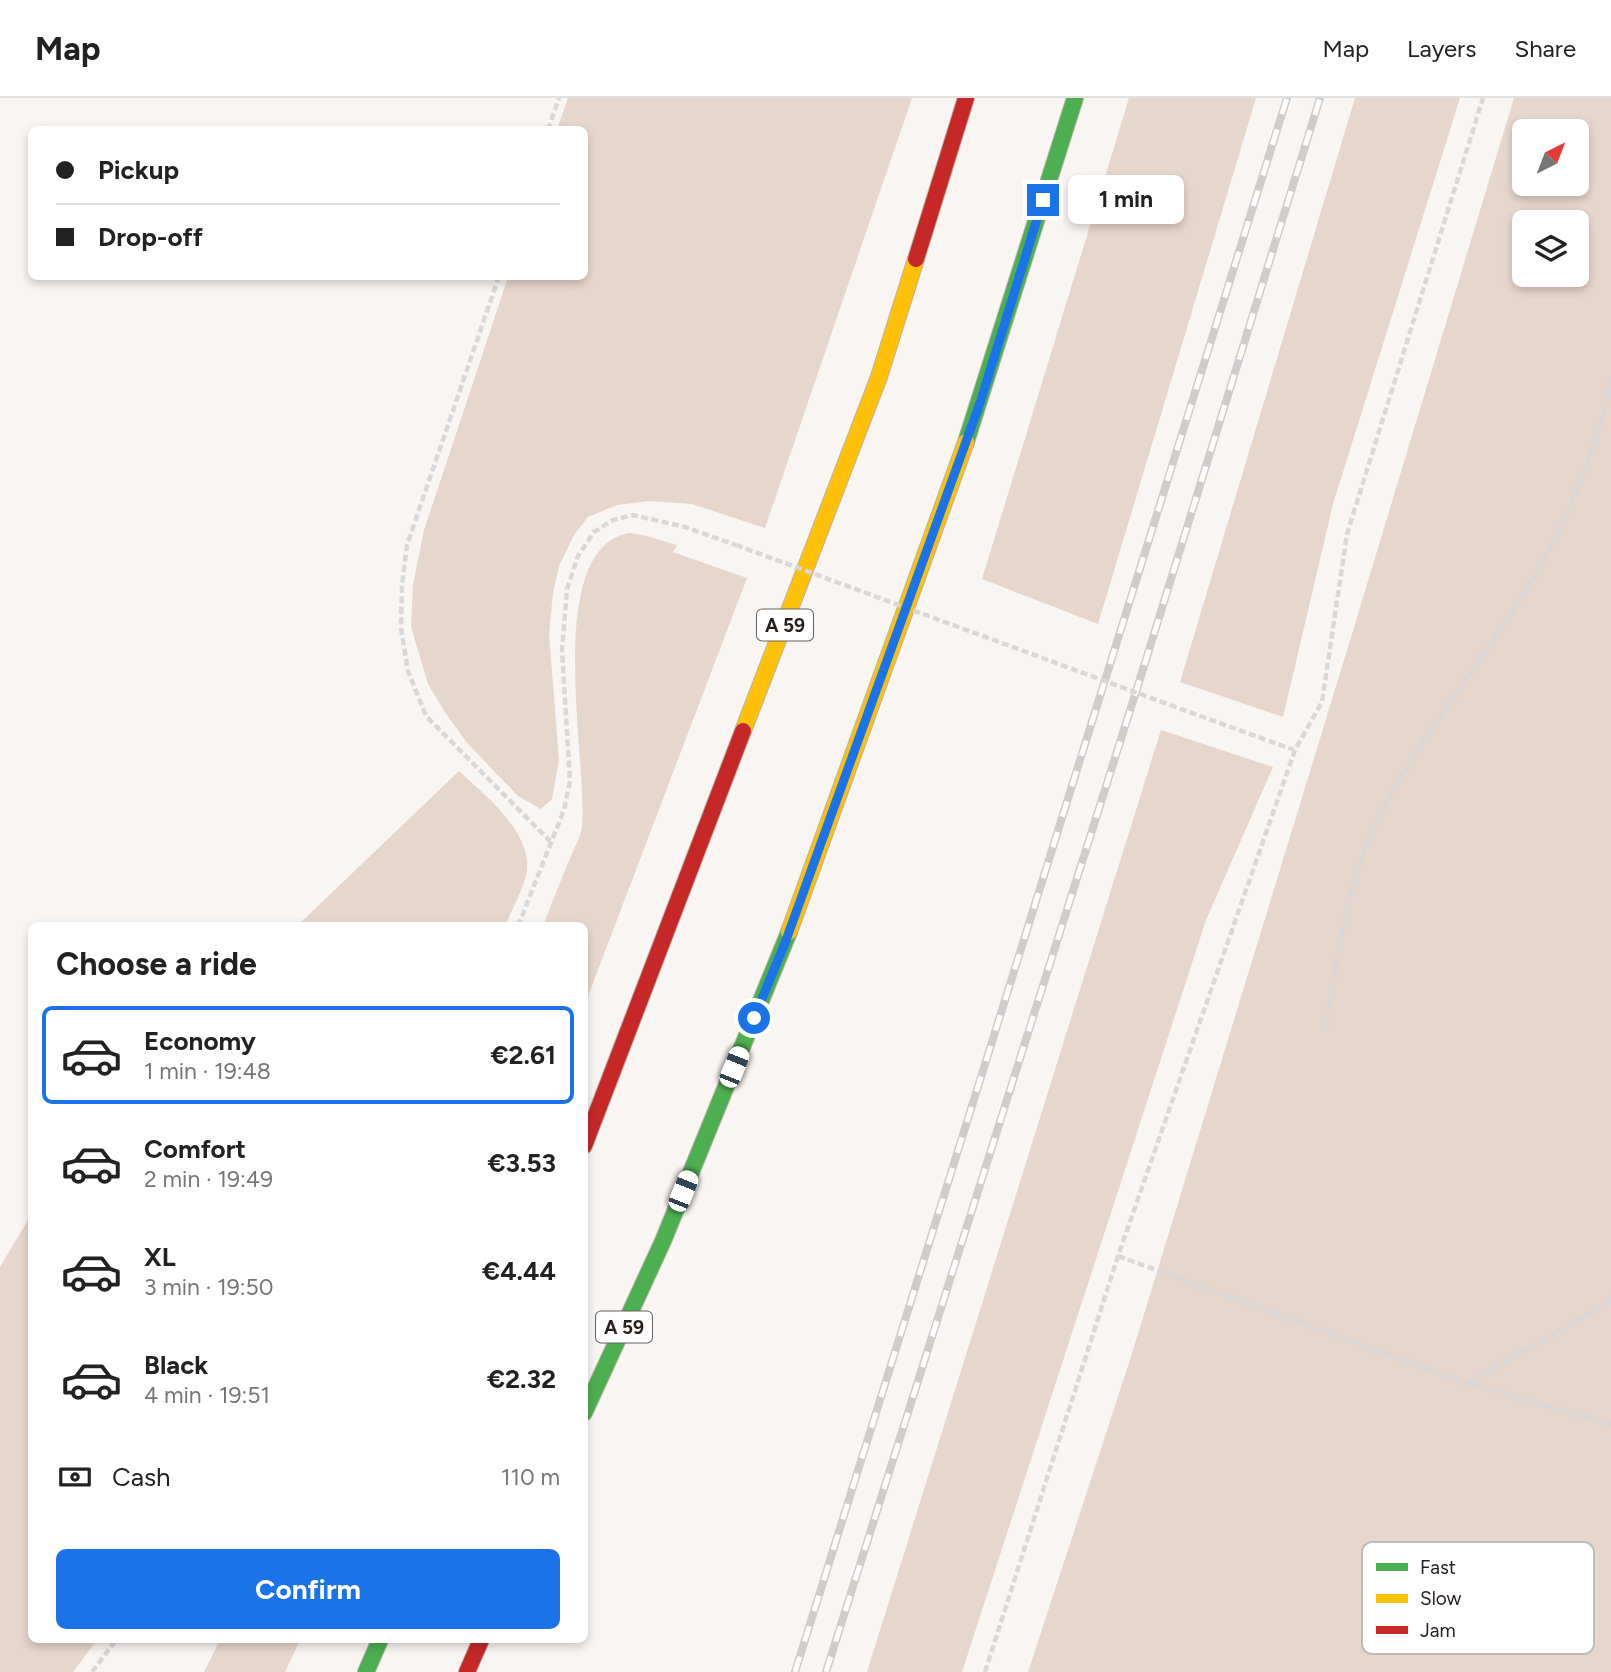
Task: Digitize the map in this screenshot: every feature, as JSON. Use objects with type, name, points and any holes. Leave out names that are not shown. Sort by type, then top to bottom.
[{"type":"highway","name":"A 59","points":[[588,1136],[879,377],[966,98]]},
{"type":"highway","name":"A 59","points":[[588,1404],[663,1241],[785,943],[980,403],[1075,98]]},
{"type":"highway","points":[[366,1672],[379,1643]]},
{"type":"highway","points":[[467,1672],[480,1643]]},
{"type":"path","points":[[549,126],[559,98]]},
{"type":"path","points":[[985,1672],[1118,1256],[1295,750],[1322,702],[1348,534],[1483,98]]},
{"type":"path","points":[[498,280],[407,545],[402,585],[401,628],[408,671],[426,716],[550,841]]},
{"type":"path","points":[[1325,1029],[1356,876],[1377,821],[1404,769],[1530,584],[1553,544],[1580,480],[1606,406],[1611,375]]},
{"type":"path","points":[[520,922],[564,810],[570,781],[562,650],[567,589],[578,556],[594,532],[613,520],[633,515],[685,527],[736,545],[1295,750]]},
{"type":"path","points":[[1118,1256],[1466,1383],[1611,1424]]},
{"type":"path","points":[[1466,1383],[1601,1307],[1611,1297]]},
{"type":"path","points":[[92,1672],[114,1643]]},
{"type":"shaded area","points":[[568,98],[912,98],[765,528],[692,504],[649,501],[617,505],[588,517],[574,535],[559,566],[553,593],[549,634],[559,760],[552,799],[541,809],[518,796],[468,744],[446,714],[428,684],[411,627],[413,585],[424,530],[507,280],[588,280],[588,126],[558,126]]},
{"type":"shaded area","points":[[1129,98],[1256,98],[1098,624],[982,579]]},
{"type":"shaded area","points":[[1355,98],[1460,98],[1333,504],[1283,717],[1180,682]]},
{"type":"shaded area","points":[[1514,98],[1611,98],[1611,1672],[1028,1672],[1130,1360]]},
{"type":"shaded area","points":[[629,533],[643,535],[677,545],[673,552],[747,578],[588,996],[588,922],[545,922],[582,826],[575,662],[577,616],[586,577],[602,548]]},
{"type":"shaded area","points":[[1161,730],[1273,767],[1206,920],[962,1672],[867,1672]]},
{"type":"shaded area","points":[[459,771],[506,817],[523,846],[527,861],[526,876],[507,922],[301,922]]},
{"type":"shaded area","points":[[28,1220],[28,1643],[95,1643],[73,1672],[0,1672],[0,1267]]},
{"type":"shaded area","points":[[218,1643],[299,1643],[285,1672],[204,1672]]},
{"type":"railway","points":[[795,1672],[1287,98]]},
{"type":"railway","points":[[826,1672],[1145,663],[1320,98]]},
{"type":"traffic: fast","points":[[966,442],[1075,98]]},
{"type":"traffic: fast","points":[[588,1404],[663,1241],[789,932]]},
{"type":"traffic: fast","points":[[366,1672],[379,1643]]},
{"type":"traffic: slow","points":[[743,731],[879,377],[916,259]]},
{"type":"traffic: slow","points":[[789,932],[966,442]]},
{"type":"traffic: jam","points":[[916,259],[966,98]]},
{"type":"traffic: jam","points":[[588,1136],[743,731]]},
{"type":"traffic: jam","points":[[467,1672],[480,1643]]},
{"type":"route","points":[[754,1018],[785,943],[980,403],[1043,200]]}]
